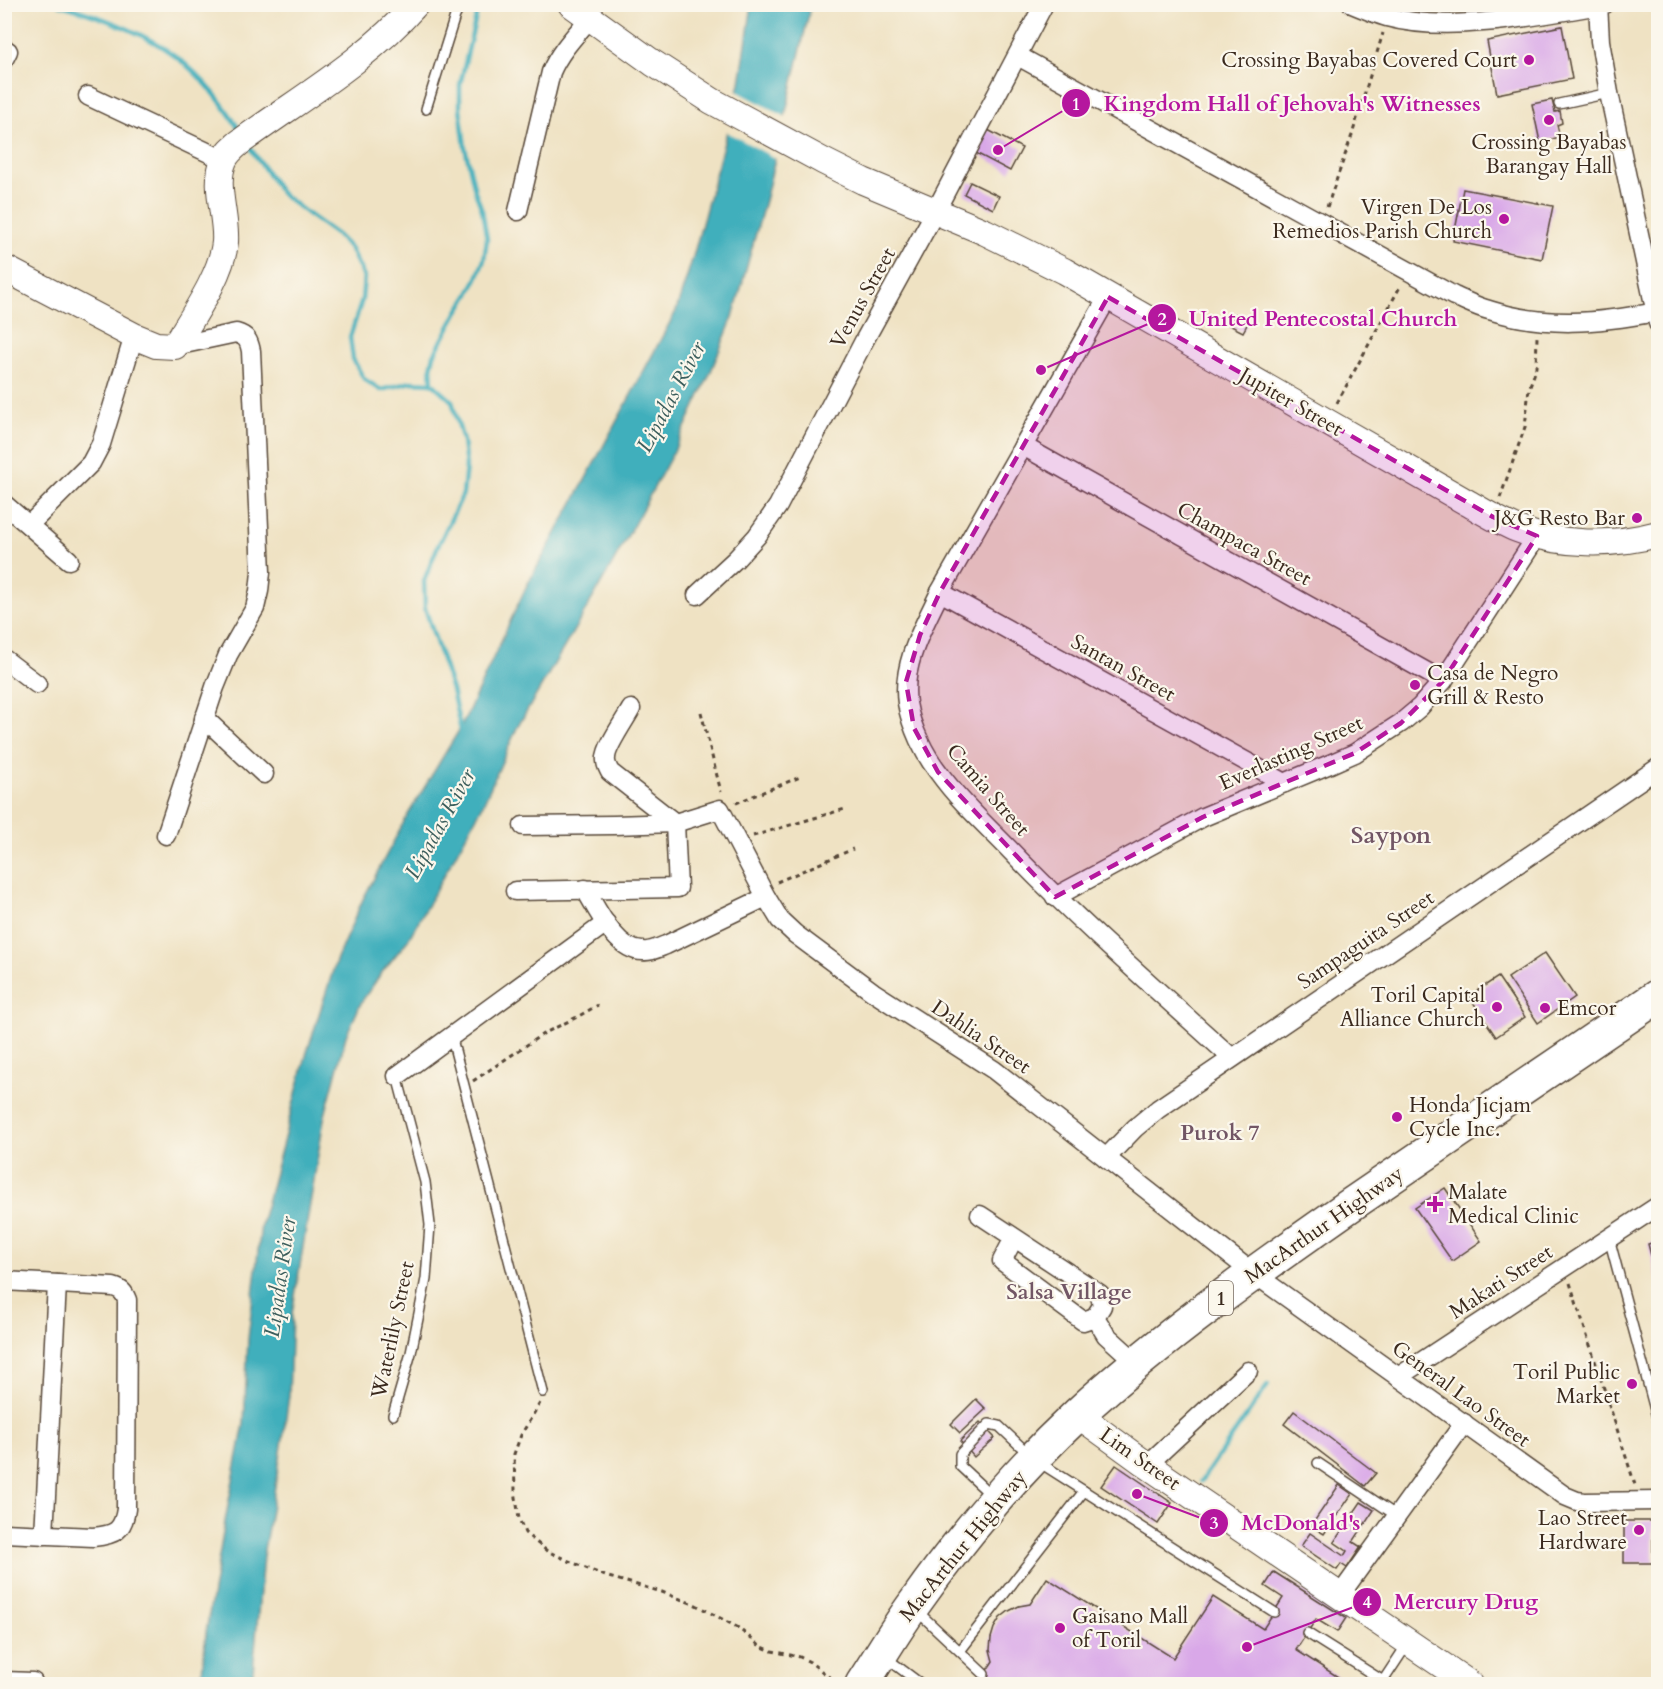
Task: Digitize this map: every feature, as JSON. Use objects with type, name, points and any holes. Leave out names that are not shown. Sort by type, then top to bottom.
[{"type":"highway","name":"MacArthur Highway","points":[[862,1684],[912,1606],[939,1570],[996,1500],[1078,1415],[1253,1273],[1659,996]]},
{"type":"main road","points":[[4,268],[134,336],[156,345],[175,346],[206,293],[223,255],[225,231],[220,179],[238,146],[367,51],[395,27],[416,4]]},
{"type":"main road","name":"Jupiter Street","points":[[578,9],[652,63],[712,101],[823,161],[885,191],[985,232],[1064,271],[1515,528],[1565,542],[1593,543],[1659,534]]},
{"type":"main road","name":"Lim Street","points":[[1078,1415],[1147,1465],[1470,1684]]},
{"type":"street","name":"Venus Street","points":[[697,595],[736,560],[757,536],[778,506],[864,341],[936,212],[1044,4]]},
{"type":"street","points":[[1018,56],[1454,296],[1487,310],[1538,321],[1593,322],[1657,318],[1609,93],[1600,41],[1600,5],[1546,9],[1467,23],[1410,22],[1388,18],[1352,4]]},
{"type":"street","points":[[518,212],[551,72],[568,43],[578,9]]},
{"type":"street","points":[[88,96],[238,146]]},
{"type":"street","name":"Camia Street","points":[[1108,297],[940,592],[910,660],[906,682],[907,704],[914,728],[929,758],[960,799],[1055,897],[1232,1058]]},
{"type":"street","points":[[166,835],[204,718],[228,655],[255,608],[259,591],[261,551],[255,472],[251,351],[247,338],[236,333],[175,346]]},
{"type":"street","points":[[29,525],[91,464],[101,444],[134,336]]},
{"type":"street","name":"Champaca Street","points":[[1023,446],[1443,681]]},
{"type":"street","points":[[4,504],[69,560]]},
{"type":"street","name":"Everlasting Street","points":[[1055,897],[1203,817],[1330,764],[1377,740],[1401,723],[1443,681],[1537,536]]},
{"type":"street","name":"Santan Street","points":[[940,592],[1285,783]]},
{"type":"street","points":[[4,659],[37,684]]},
{"type":"street","points":[[515,891],[678,888],[675,823],[610,772],[607,766],[607,752],[631,709]]},
{"type":"street","points":[[204,718],[264,774]]},
{"type":"street","name":"Sampaguita Street","points":[[1106,1158],[1135,1128],[1158,1109],[1659,768]]},
{"type":"street","points":[[523,826],[675,823],[720,809]]},
{"type":"street","name":"Dahlia Street","points":[[720,809],[780,920],[795,934],[904,1013],[994,1070],[1253,1273]]},
{"type":"street","points":[[585,890],[620,941],[640,952],[651,951],[666,945],[764,893]]},
{"type":"street","points":[[397,1076],[606,923]]},
{"type":"street","name":"Makati Street","points":[[1398,1377],[1659,1206]]},
{"type":"street","points":[[980,1215],[1100,1294],[1102,1306],[1095,1317],[1083,1321],[1002,1261],[1014,1238]]},
{"type":"street","name":"General Lao Street","points":[[1253,1273],[1571,1499],[1584,1502],[1650,1501]]},
{"type":"street","points":[[4,1281],[113,1287],[120,1289],[127,1300],[126,1509],[124,1520],[118,1531],[107,1536],[4,1533]]},
{"type":"street","points":[[44,1535],[57,1284]]},
{"type":"street","points":[[1095,1317],[1106,1335],[1138,1364]]},
{"type":"street","points":[[1147,1465],[1248,1371]]},
{"type":"street","points":[[1340,1595],[1464,1423]]},
{"type":"street","points":[[4,1681],[33,1682]]},
{"type":"lane","points":[[426,109],[454,16],[461,4]]},
{"type":"lane","points":[[1559,104],[1609,93]]},
{"type":"lane","points":[[451,1035],[543,1392]]},
{"type":"lane","name":"Waterlily Street","points":[[393,1415],[411,1353],[426,1279],[430,1225],[425,1182],[397,1076]]},
{"type":"lane","points":[[1609,1238],[1659,1421]]},
{"type":"lane","points":[[996,1500],[960,1466],[960,1454],[989,1424],[999,1426],[1034,1459],[1274,1612]]},
{"type":"lane","points":[[1318,1463],[1397,1516]]},
{"type":"lane","points":[[960,1651],[1084,1491]]},
{"type":"lane","points":[[912,1606],[984,1674]]},
{"type":"lane","points":[[1307,1633],[1385,1683],[1408,1642]]},
{"type":"lane","points":[[882,1654],[921,1684]]},
{"type":"path","points":[[1321,222],[1352,135],[1388,18]]},
{"type":"path","points":[[1327,422],[1409,271]]},
{"type":"path","points":[[1493,517],[1525,427],[1528,388],[1536,367],[1538,321]]},
{"type":"path","points":[[701,712],[721,794],[720,809],[800,777]]},
{"type":"path","points":[[737,841],[845,808]]},
{"type":"path","points":[[764,893],[853,849]]},
{"type":"path","points":[[464,1087],[543,1034],[598,1005]]},
{"type":"path","points":[[1564,1267],[1650,1501]]},
{"type":"path","points":[[543,1392],[541,1401],[521,1435],[514,1454],[519,1519],[525,1533],[548,1551],[569,1561],[614,1579],[662,1592],[705,1610],[737,1627],[760,1646],[800,1657],[838,1684]]},
{"type":"highlighted area","points":[[1108,297],[1493,517],[1537,536],[1443,681],[1401,723],[1355,753],[1203,817],[1055,897],[938,772],[914,728],[906,682],[920,635],[940,592]]},
{"type":"water","name":"Lipadas River","points":[[752,5],[811,5],[766,197],[733,317],[709,376],[674,451],[608,572],[517,728],[481,809],[408,940],[362,1001],[346,1036],[324,1119],[292,1314],[289,1396],[263,1556],[252,1684],[201,1684],[206,1632],[244,1424],[248,1339],[261,1225],[307,1052],[337,958],[363,899],[407,816],[461,727],[527,585],[676,311],[740,83]]},
{"type":"pier","points":[[735,90],[788,118],[778,160],[725,131]]},
{"type":"building","name":"Crossing Bayabas Covered Court","points":[[1562,26],[1572,79],[1497,94],[1487,41]]},
{"type":"building","name":"Crossing Bayabas Barangay Hall","points":[[1552,100],[1555,112],[1560,111],[1562,123],[1557,125],[1560,137],[1540,142],[1532,104]]},
{"type":"building","points":[[986,129],[1022,148],[1010,171],[974,152]]},
{"type":"building","points":[[970,182],[999,196],[993,209],[964,194]]},
{"type":"building","name":"Virgen De Los Remedios Parish Church","points":[[1463,189],[1553,206],[1542,259],[1453,241]]},
{"type":"building","points":[[1235,314],[1249,321],[1243,332],[1229,325]]},
{"type":"building","points":[[1545,953],[1575,997],[1538,1023],[1508,978]]},
{"type":"building","name":"Toril Capital Alliance Church","points":[[1498,977],[1525,1017],[1496,1037],[1469,996]]},
{"type":"building","points":[[1445,1188],[1481,1241],[1452,1261],[1415,1208]]},
{"type":"building","points":[[1658,1241],[1658,1282],[1648,1244]]},
{"type":"building","points":[[976,1399],[986,1409],[960,1433],[951,1424]]},
{"type":"building","points":[[1294,1411],[1376,1473],[1365,1486],[1284,1424]]},
{"type":"building","points":[[980,1422],[995,1438],[974,1457],[960,1441]]},
{"type":"building","points":[[1116,1465],[1172,1503],[1158,1524],[1101,1486]]},
{"type":"building","points":[[1339,1485],[1352,1494],[1324,1534],[1311,1526]]},
{"type":"building","points":[[1361,1502],[1374,1510],[1353,1542],[1361,1547],[1347,1568],[1341,1564],[1337,1570],[1301,1546],[1310,1533],[1344,1556],[1347,1551],[1334,1542]]},
{"type":"building","points":[[1624,1521],[1653,1521],[1653,1563],[1624,1563]]},
{"type":"building","name":"Gaisano Mall of Toril","points":[[1274,1572],[1346,1618],[1337,1632],[1316,1619],[1296,1650],[1349,1684],[978,1684],[993,1661],[990,1650],[991,1638],[1000,1618],[1019,1606],[1030,1604],[1047,1578],[1173,1658],[1213,1597],[1263,1629],[1283,1598],[1265,1586]]},
{"type":"waterway","points":[[59,4],[116,24],[164,48],[185,63],[204,82],[240,131]]},
{"type":"waterway","points":[[432,383],[431,368],[434,355],[477,278],[484,260],[487,239],[482,210],[475,191],[465,147],[460,108],[460,85],[479,4]]},
{"type":"waterway","points":[[249,146],[281,193],[337,235],[350,248],[364,277],[362,300],[350,337],[353,359],[364,379],[381,390],[411,382],[432,383],[452,401],[463,441],[466,466],[463,494],[424,581],[425,608],[452,690],[461,731]]},
{"type":"waterway","points":[[1201,1481],[1268,1385]]},
{"type":"place","name":"Crossing Bayabas Covered Court","points":[[1529,60]]},
{"type":"place","name":"Crossing Bayabas Barangay Hall","points":[[1549,120]]},
{"type":"place","name":"Kingdom Hall of Jehovah's Witnesses","points":[[998,150]]},
{"type":"place","name":"Virgen De Los Remedios Parish Church","points":[[1504,219]]},
{"type":"place","name":"United Pentecostal Church","points":[[1041,370]]},
{"type":"place","name":"J&G Resto Bar","points":[[1637,518]]},
{"type":"place","name":"Casa de Negro Grill & Resto","points":[[1415,685]]},
{"type":"place","name":"Toril Capital Alliance Church","points":[[1497,1007]]},
{"type":"place","name":"Emcor","points":[[1545,1008]]},
{"type":"place","name":"Honda Jicjam Cycle Inc.","points":[[1397,1117]]},
{"type":"place","name":"Malate Medical Clinic","points":[[1435,1204]]},
{"type":"place","name":"Toril Public Market","points":[[1632,1384]]},
{"type":"place","name":"McDonald's","points":[[1137,1494]]},
{"type":"place","name":"Lao Street Hardware","points":[[1639,1530]]},
{"type":"place","name":"Gaisano Mall of Toril","points":[[1060,1628]]},
{"type":"place","name":"Mercury Drug","points":[[1247,1647]]},
{"type":"district","name":"Saypon","points":[[1391,835]]},
{"type":"district","name":"Purok 7","points":[[1220,1133]]},
{"type":"district","name":"Salsa Village","points":[[1069,1292]]}]
